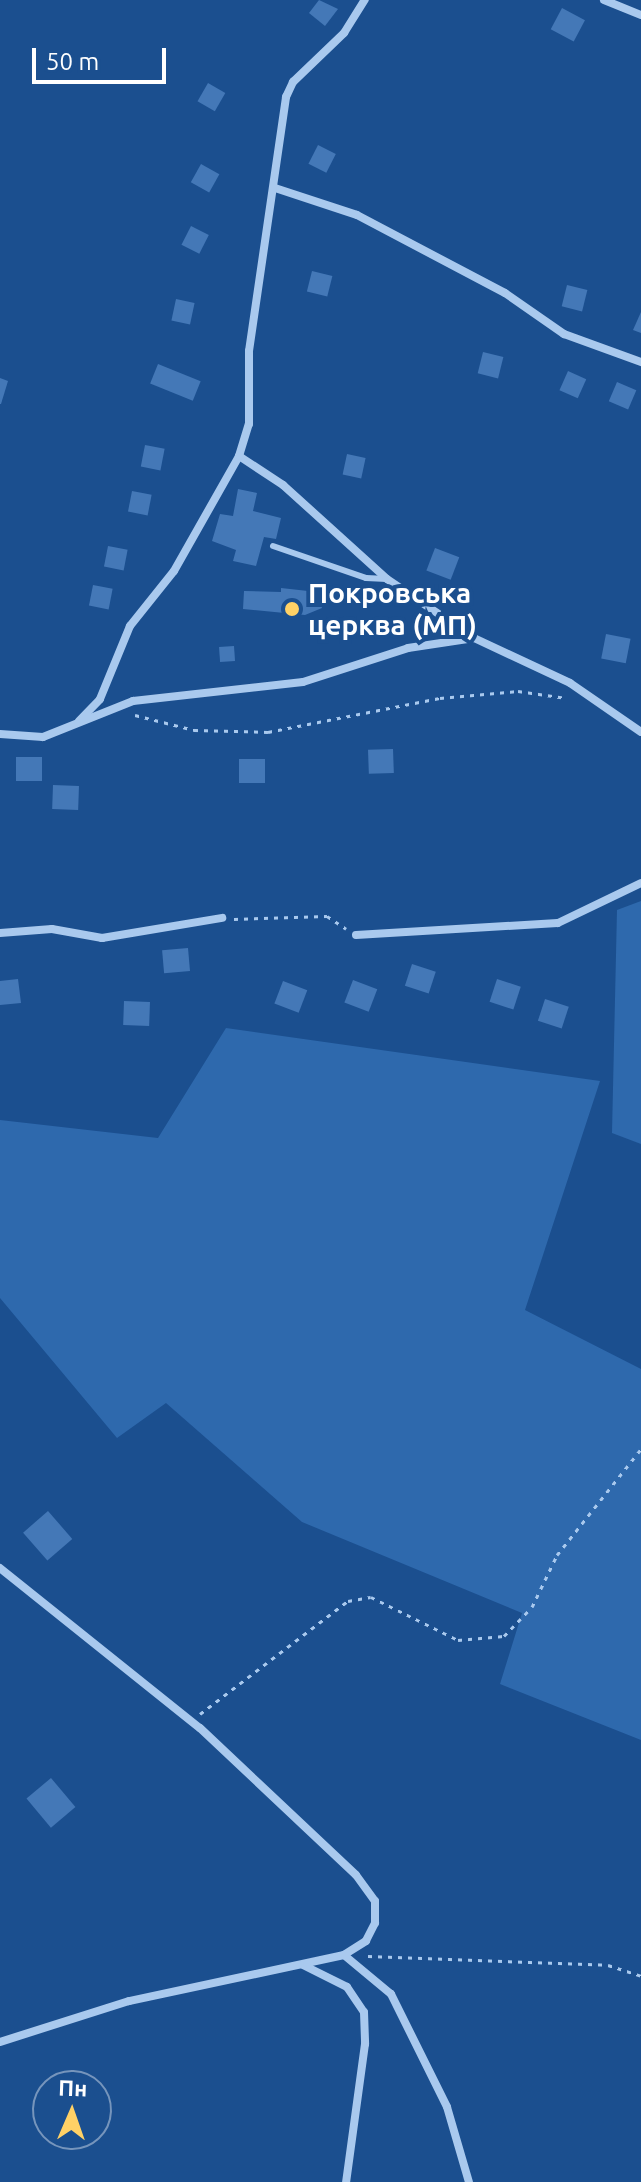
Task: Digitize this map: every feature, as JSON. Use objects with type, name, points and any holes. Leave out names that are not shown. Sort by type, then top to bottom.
[{"type":"street","points":[[79,721],[100,699],[130,626],[174,571],[239,456],[249,424],[249,351],[286,97],[293,82],[344,33],[365,0]]},
{"type":"street","points":[[604,0],[641,15]]},
{"type":"street","points":[[275,188],[357,215],[505,293],[564,334],[641,362]]},
{"type":"street","points":[[239,456],[283,485],[387,579],[474,638],[570,683],[641,732]]},
{"type":"street","points":[[0,734],[43,737],[133,701],[303,682],[408,648],[474,638]]},
{"type":"street","points":[[356,935],[558,923],[641,883]]},
{"type":"street","points":[[0,933],[52,929],[102,938],[222,918]]},
{"type":"street","points":[[0,1568],[191,1721],[356,1875],[375,1901],[375,1923],[366,1941],[344,1955],[129,2001],[0,2042]]},
{"type":"street","points":[[344,1955],[391,1994],[447,2107],[469,2182]]},
{"type":"street","points":[[302,1965],[347,1987],[364,2012],[365,2044],[346,2182]]},
{"type":"lane","points":[[273,546],[366,578],[387,579]]},
{"type":"path","points":[[123,715],[194,730],[268,732],[440,698],[518,691],[569,698]]},
{"type":"path","points":[[222,918],[327,916],[356,935]]},
{"type":"path","points":[[191,1721],[348,1601],[371,1597],[458,1640],[504,1636],[532,1607],[557,1555],[641,1449]]},
{"type":"path","points":[[344,1955],[608,1965],[641,1976]]},
{"type":"shaded area","points":[[641,901],[641,1144],[612,1133],[617,910]]},
{"type":"shaded area","points":[[226,1028],[600,1081],[525,1310],[641,1369],[641,1740],[500,1684],[522,1613],[302,1522],[166,1403],[117,1438],[0,1298],[0,1120],[158,1138]]},
{"type":"building","points":[[319,0],[338,9],[325,26],[309,13]]},
{"type":"building","points":[[562,8],[585,20],[574,41],[551,29]]},
{"type":"building","points":[[208,83],[225,93],[215,111],[198,101]]},
{"type":"building","points":[[318,145],[336,154],[326,173],[308,164]]},
{"type":"building","points":[[201,164],[219,174],[209,193],[191,182]]},
{"type":"building","points":[[191,226],[209,235],[199,254],[181,245]]},
{"type":"building","points":[[312,271],[332,276],[327,296],[307,291]]},
{"type":"building","points":[[567,285],[587,290],[582,311],[562,306]]},
{"type":"building","points":[[176,299],[195,303],[190,324],[171,321]]},
{"type":"building","points":[[641,312],[641,333],[633,330]]},
{"type":"building","points":[[483,352],[503,357],[498,378],[478,373]]},
{"type":"building","points":[[158,364],[201,381],[193,401],[150,383]]},
{"type":"building","points":[[568,371],[586,379],[578,398],[559,390]]},
{"type":"building","points":[[0,378],[8,381],[1,404],[0,404]]},
{"type":"building","points":[[617,382],[636,390],[628,410],[609,401]]},
{"type":"building","points":[[145,445],[165,449],[160,470],[141,467]]},
{"type":"building","points":[[347,454],[366,458],[361,478],[343,475]]},
{"type":"building","points":[[238,489],[257,493],[253,511],[281,518],[276,539],[264,537],[256,566],[233,561],[236,550],[212,541],[220,514],[233,516]]},
{"type":"building","points":[[132,491],[152,495],[148,515],[128,512]]},
{"type":"building","points":[[108,546],[128,550],[124,570],[104,567]]},
{"type":"building","points":[[435,548],[459,557],[451,580],[426,570]]},
{"type":"building","points":[[93,585],[113,589],[109,609],[89,606]]},
{"type":"building","points":[[281,588],[317,592],[322,608],[305,615],[243,609],[244,591],[281,592]]},
{"type":"building","points":[[606,634],[631,639],[626,663],[601,659]]},
{"type":"building","points":[[234,646],[235,661],[220,662],[219,647]]},
{"type":"building","points":[[393,749],[394,773],[369,774],[368,750]]},
{"type":"building","points":[[16,757],[42,757],[42,781],[16,781]]},
{"type":"building","points":[[239,759],[265,759],[265,783],[239,783]]},
{"type":"building","points":[[53,785],[79,786],[78,810],[52,809]]},
{"type":"building","points":[[188,948],[190,971],[164,973],[162,950]]},
{"type":"building","points":[[412,964],[436,972],[429,994],[405,986]]},
{"type":"building","points":[[18,979],[21,1003],[0,1005],[0,981]]},
{"type":"building","points":[[497,979],[521,987],[513,1010],[490,1002]]},
{"type":"building","points":[[353,980],[377,989],[369,1012],[344,1002]]},
{"type":"building","points":[[283,981],[307,990],[299,1013],[274,1003]]},
{"type":"building","points":[[545,999],[569,1007],[562,1029],[538,1021]]},
{"type":"building","points":[[124,1001],[150,1002],[149,1026],[123,1025]]},
{"type":"building","points":[[48,1511],[72,1539],[47,1561],[23,1533]]},
{"type":"building","points":[[51,1778],[75,1807],[51,1828],[26,1799]]},
{"type":"place","name":"Покровська церква (МП)","points":[[292,609]]}]
